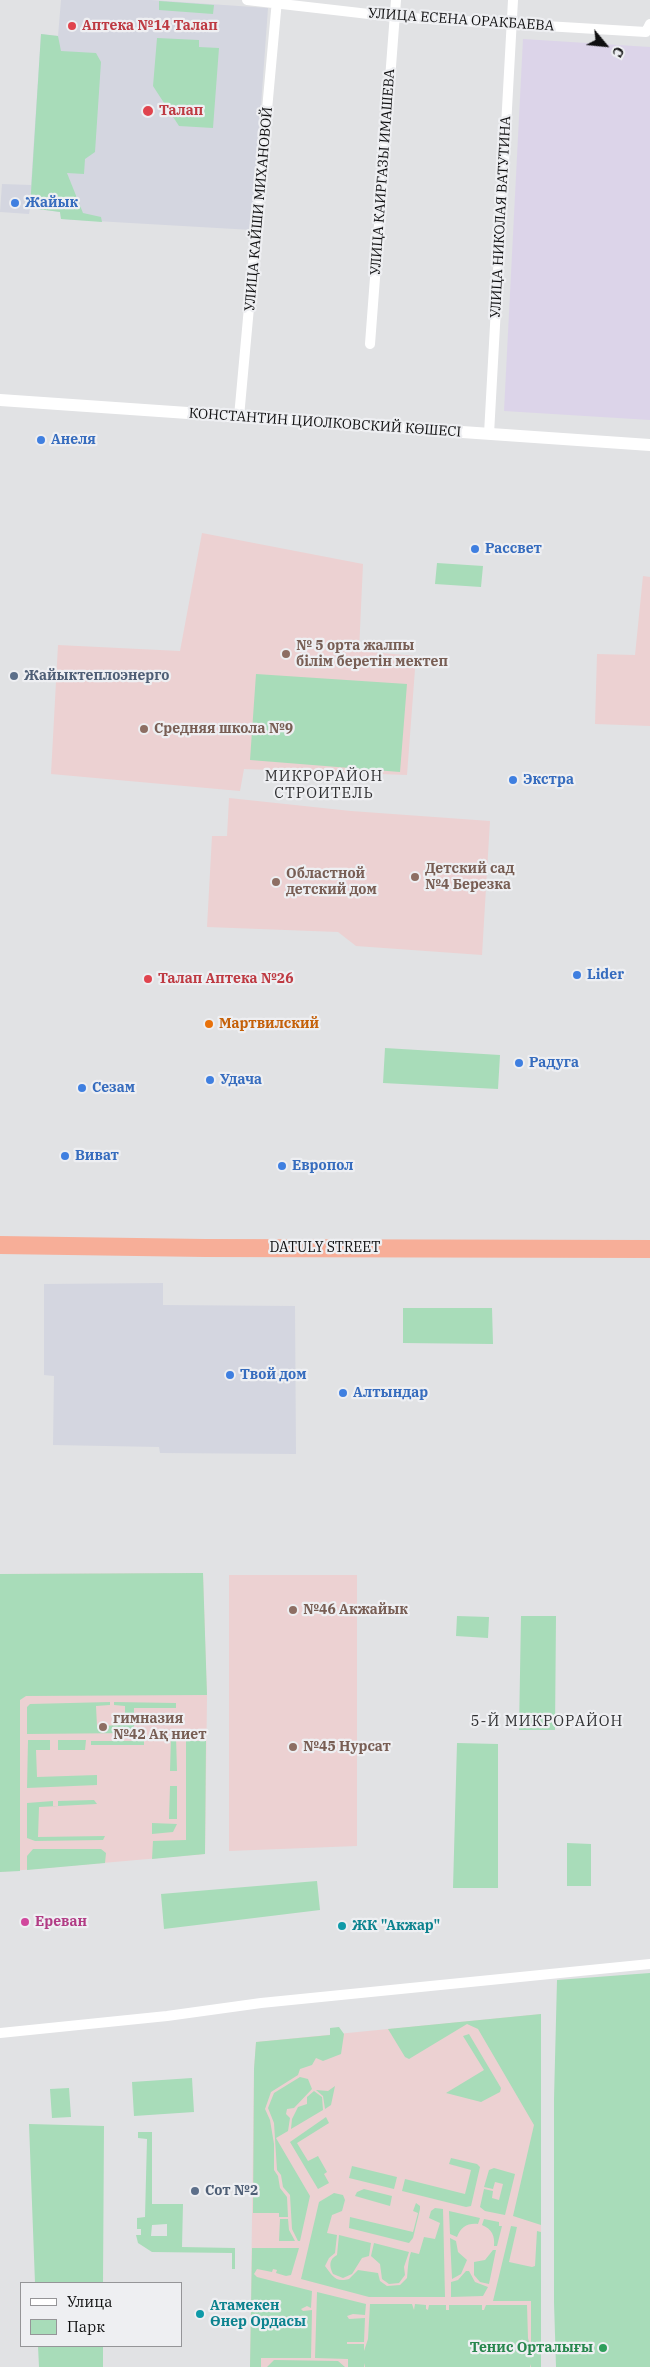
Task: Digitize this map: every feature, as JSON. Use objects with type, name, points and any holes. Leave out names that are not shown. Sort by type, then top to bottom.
[{"type":"highway","name":"DATULY STREET","points":[[0,1244],[546,1253],[650,1259]]},
{"type":"highway","name":"DATULY STREET","points":[[0,1256],[301,1260],[650,1249]]},
{"type":"street","name":"УЛИЦА ЕСЕНА ОРАКБАЕВА","points":[[247,0],[395,17],[511,24],[648,28]]},
{"type":"street","name":"УЛИЦА КАИРГАЗЫ ИМАШЕВА","points":[[370,344],[396,0]]},
{"type":"street","name":"УЛИЦА НИКОЛАЯ ВАТУТИНА","points":[[489,434],[513,0]]},
{"type":"street","name":"УЛИЦА КАЙШИ МИХАНОВОЙ","points":[[239,417],[277,2]]},
{"type":"street","name":"КОНСТАНТИН ЦИОЛКОВСКИЙ КӨШЕСІ","points":[[0,400],[650,445]]},
{"type":"street","points":[[0,2033],[166,2016],[261,2003],[650,1964]]},
{"type":"shaded area","name":"Талап","points":[[61,0],[151,0],[268,8],[252,230],[61,219],[60,212],[30,208],[29,214],[0,212],[2,184],[31,185],[41,34],[58,36]]},
{"type":"shaded area","points":[[523,39],[650,47],[650,420],[504,411]]},
{"type":"shaded area","name":"№ 5 орта жалпы білім беретін мектеп","points":[[202,533],[363,564],[359,651],[416,656],[407,775],[244,769],[240,791],[51,774],[58,645],[180,651]]},
{"type":"shaded area","points":[[643,576],[650,577],[650,726],[595,724],[597,654],[635,655]]},
{"type":"shaded area","points":[[229,798],[351,811],[490,821],[482,955],[356,946],[338,932],[207,927],[212,836],[227,836]]},
{"type":"shaded area","points":[[163,1283],[163,1305],[295,1306],[296,1454],[160,1453],[159,1447],[53,1445],[54,1376],[44,1375],[44,1284]]},
{"type":"shaded area","name":"гимназия №42 Ақ ниет","points":[[203,1573],[207,1698],[205,1854],[0,1872],[0,1574]]},
{"type":"shaded area","points":[[229,1575],[357,1575],[357,1846],[229,1851]]},
{"type":"shaded area","points":[[541,2014],[541,2367],[250,2367],[254,2069],[256,2042]]},
{"type":"green space","points":[[159,1],[214,5],[213,14],[159,10]]},
{"type":"green space","points":[[41,34],[58,36],[61,51],[96,53],[101,62],[95,152],[85,159],[84,174],[67,173],[83,213],[101,217],[102,222],[61,219],[60,212],[30,208]]},
{"type":"green space","points":[[157,38],[199,40],[199,47],[219,48],[213,128],[179,126],[153,86]]},
{"type":"green space","points":[[437,563],[483,566],[481,587],[435,584]]},
{"type":"green space","points":[[256,674],[407,684],[400,772],[250,760]]},
{"type":"green space","points":[[385,1048],[500,1055],[498,1089],[383,1083]]},
{"type":"green space","points":[[403,1308],[492,1308],[493,1344],[403,1343]]},
{"type":"green space","points":[[203,1573],[207,1695],[26,1696],[20,1700],[20,1871],[0,1872],[0,1574]]},
{"type":"green space","points":[[457,1616],[489,1617],[488,1638],[456,1636]]},
{"type":"green space","points":[[521,1616],[556,1616],[555,1730],[519,1730]]},
{"type":"green space","points":[[110,1702],[110,1705],[96,1706],[97,1726],[125,1725],[125,1706],[114,1705],[114,1702],[176,1703],[176,1708],[134,1708],[134,1733],[27,1734],[27,1707],[30,1704]]},
{"type":"green space","points":[[139,1733],[144,1733],[144,1745],[91,1745],[91,1741],[139,1741]]},
{"type":"green space","points":[[171,1736],[176,1736],[177,1771],[170,1771]]},
{"type":"green space","points":[[28,1740],[50,1740],[50,1750],[36,1750],[37,1777],[97,1775],[97,1785],[27,1788]]},
{"type":"green space","points":[[58,1740],[86,1740],[85,1750],[58,1750]]},
{"type":"green space","points":[[186,1741],[206,1741],[205,1854],[152,1859],[153,1841],[186,1840]]},
{"type":"green space","points":[[457,1743],[498,1744],[498,1888],[453,1888]]},
{"type":"green space","points":[[170,1786],[177,1786],[177,1819],[169,1819]]},
{"type":"green space","points":[[94,1800],[97,1804],[39,1807],[38,1837],[105,1836],[103,1840],[35,1841],[27,1838],[27,1803],[53,1801],[53,1806],[58,1806],[58,1801]]},
{"type":"green space","points":[[152,1823],[177,1824],[173,1832],[152,1834]]},
{"type":"green space","points":[[567,1843],[591,1844],[591,1886],[567,1886]]},
{"type":"green space","points":[[33,1849],[101,1849],[106,1853],[105,1863],[27,1870],[27,1856]]},
{"type":"green space","points":[[317,1881],[320,1910],[164,1929],[161,1894]]},
{"type":"green space","points":[[650,1973],[650,2367],[556,2367],[554,2302],[554,2099],[557,1980]]},
{"type":"green space","points":[[541,2014],[541,2225],[513,2216],[534,2125],[478,2029],[467,2024],[409,2059],[405,2057],[388,2029]]},
{"type":"green space","points":[[339,2027],[344,2034],[341,2054],[323,2061],[316,2058],[312,2065],[300,2069],[298,2075],[271,2092],[265,2109],[270,2120],[274,2144],[274,2170],[278,2176],[280,2188],[287,2197],[288,2217],[279,2217],[279,2213],[253,2213],[254,2069],[256,2042],[330,2035],[330,2028]]},
{"type":"green space","points":[[469,2034],[501,2088],[500,2092],[481,2102],[446,2093],[484,2070],[463,2036]]},
{"type":"green space","points":[[300,2077],[308,2079],[312,2089],[294,2108],[287,2109],[286,2114],[290,2118],[288,2131],[276,2138],[310,2196],[300,2241],[298,2241],[292,2229],[290,2195],[283,2187],[281,2175],[277,2170],[274,2123],[268,2108],[274,2093]]},
{"type":"green space","points":[[192,2078],[194,2112],[134,2116],[132,2082]]},
{"type":"green space","points":[[335,2086],[331,2105],[325,2109],[323,2096],[316,2090],[328,2091]]},
{"type":"green space","points":[[69,2088],[71,2117],[52,2118],[50,2089]]},
{"type":"green space","points":[[314,2091],[322,2097],[323,2110],[291,2129],[292,2119],[298,2107],[307,2104],[307,2097]]},
{"type":"green space","points":[[326,2117],[329,2123],[297,2143],[308,2161],[318,2156],[327,2172],[324,2174],[329,2183],[318,2189],[290,2142]]},
{"type":"green space","points":[[29,2124],[104,2126],[103,2282],[35,2282]]},
{"type":"green space","points":[[138,2132],[152,2132],[152,2204],[183,2204],[182,2247],[235,2248],[235,2269],[232,2269],[232,2253],[152,2252],[138,2243],[136,2235],[141,2235],[141,2229],[137,2229],[137,2218],[145,2217],[147,2139],[138,2138]],"holes":[[[167,2224],[167,2236],[151,2236],[152,2225]]]},
{"type":"green space","points":[[451,2158],[477,2164],[480,2167],[471,2206],[466,2207],[402,2191],[405,2179],[465,2194],[471,2170],[449,2164]]},
{"type":"green space","points":[[352,2166],[397,2177],[394,2189],[349,2178]]},
{"type":"green space","points":[[494,2168],[515,2174],[505,2215],[485,2211],[480,2207],[484,2189],[493,2191],[492,2198],[499,2200],[503,2184],[495,2182],[493,2189],[484,2187],[489,2170]]},
{"type":"green space","points":[[364,2189],[392,2196],[390,2206],[355,2196],[357,2192]]},
{"type":"green space","points":[[334,2193],[343,2195],[345,2200],[342,2211],[332,2215],[327,2233],[337,2235],[335,2253],[329,2258],[325,2266],[334,2277],[340,2280],[349,2279],[358,2270],[378,2273],[380,2281],[387,2286],[400,2285],[407,2278],[411,2252],[419,2254],[424,2237],[435,2239],[440,2223],[429,2218],[431,2211],[435,2208],[443,2209],[445,2297],[369,2297],[301,2279],[319,2202]]},
{"type":"green space","points":[[416,2203],[420,2206],[420,2209],[413,2238],[409,2243],[349,2228],[350,2217],[413,2232],[418,2213],[413,2211]]},
{"type":"green space","points":[[449,2211],[480,2218],[478,2224],[465,2226],[457,2237],[450,2234]]},
{"type":"green space","points":[[280,2219],[288,2219],[289,2230],[295,2241],[279,2241]]},
{"type":"green space","points":[[484,2219],[499,2222],[499,2226],[502,2226],[497,2246],[494,2246],[494,2239],[490,2231],[482,2225]]},
{"type":"green space","points":[[511,2226],[517,2227],[509,2262],[532,2267],[535,2266],[537,2231],[541,2232],[541,2367],[531,2367],[531,2364],[530,2367],[365,2367],[364,2363],[364,2367],[348,2367],[348,2359],[315,2358],[317,2292],[366,2304],[365,2315],[353,2314],[347,2316],[349,2319],[365,2318],[364,2342],[347,2342],[347,2344],[364,2344],[364,2351],[368,2339],[370,2304],[412,2304],[414,2310],[415,2304],[426,2305],[428,2310],[429,2305],[446,2305],[446,2310],[449,2310],[449,2305],[482,2305],[482,2310],[484,2310],[486,2305],[527,2305],[528,2338],[531,2350],[531,2301],[493,2301]]},
{"type":"green space","points":[[339,2235],[371,2243],[369,2256],[362,2258],[352,2274],[343,2278],[333,2274],[330,2266],[332,2259],[337,2255]]},
{"type":"green space","points":[[450,2238],[456,2241],[458,2252],[467,2260],[461,2274],[452,2279]]},
{"type":"green space","points":[[374,2243],[409,2252],[404,2267],[405,2275],[399,2283],[389,2284],[382,2279],[380,2264],[371,2256]]},
{"type":"green space","points":[[252,2248],[299,2248],[291,2275],[286,2276],[276,2273],[277,2270],[273,2269],[272,2272],[257,2269],[254,2274],[257,2277],[312,2291],[311,2308],[307,2306],[301,2309],[303,2311],[312,2310],[311,2358],[261,2358],[261,2367],[250,2367]]},
{"type":"green space","points":[[493,2250],[496,2250],[489,2284],[480,2282],[474,2275],[474,2262],[485,2260]]},
{"type":"green space","points":[[466,2271],[469,2271],[475,2282],[488,2287],[483,2296],[451,2297],[451,2282],[458,2280]]},
{"type":"green space","points":[[38,2347],[103,2347],[103,2367],[39,2367]]},
{"type":"green space","points":[[274,2360],[338,2361],[345,2367],[267,2367]]},
{"type":"place","name":"Аптека №14 Талап","points":[[72,26]]},
{"type":"place","name":"Талап","points":[[148,111]]},
{"type":"place","name":"Жайык","points":[[15,203]]},
{"type":"place","name":"Анеля","points":[[41,440]]},
{"type":"place","name":"Рассвет","points":[[475,549]]},
{"type":"place","name":"№ 5 орта жалпы білім беретін мектеп","points":[[286,654]]},
{"type":"place","name":"Жайыктеплоэнерго","points":[[14,676]]},
{"type":"place","name":"Средняя школа №9","points":[[144,729]]},
{"type":"place","name":"Экстра","points":[[513,780]]},
{"type":"place","name":"Детский сад №4 Березка","points":[[415,877]]},
{"type":"place","name":"Областной детский дом","points":[[276,882]]},
{"type":"place","name":"Lider","points":[[577,975]]},
{"type":"place","name":"Талап Аптека №26","points":[[148,979]]},
{"type":"place","name":"Мартвилский","points":[[209,1024]]},
{"type":"place","name":"Радуга","points":[[519,1063]]},
{"type":"place","name":"Удача","points":[[210,1080]]},
{"type":"place","name":"Сезам","points":[[82,1088]]},
{"type":"place","name":"Виват","points":[[65,1156]]},
{"type":"place","name":"Европол","points":[[282,1166]]},
{"type":"place","name":"Твой дом","points":[[230,1375]]},
{"type":"place","name":"Алтындар","points":[[343,1393]]},
{"type":"place","name":"№46 Акжайык","points":[[293,1610]]},
{"type":"place","name":"гимназия №42 Ақ ниет","points":[[103,1727]]},
{"type":"place","name":"№45 Нурсат","points":[[293,1747]]},
{"type":"place","name":"Ереван","points":[[25,1922]]},
{"type":"place","name":"ЖК \"Акжар\"","points":[[342,1926]]},
{"type":"place","name":"Сот №2","points":[[195,2191]]},
{"type":"place","name":"Атамекен Өнер Ордасы","points":[[200,2314]]},
{"type":"place","name":"Тенис Орталығы","points":[[603,2348]]},
{"type":"district","name":"МИКРОРАЙОН СТРОИТЕЛЬ","points":[[324,786]]},
{"type":"district","name":"5-Й МИКРОРАЙОН","points":[[547,1722]]}]
